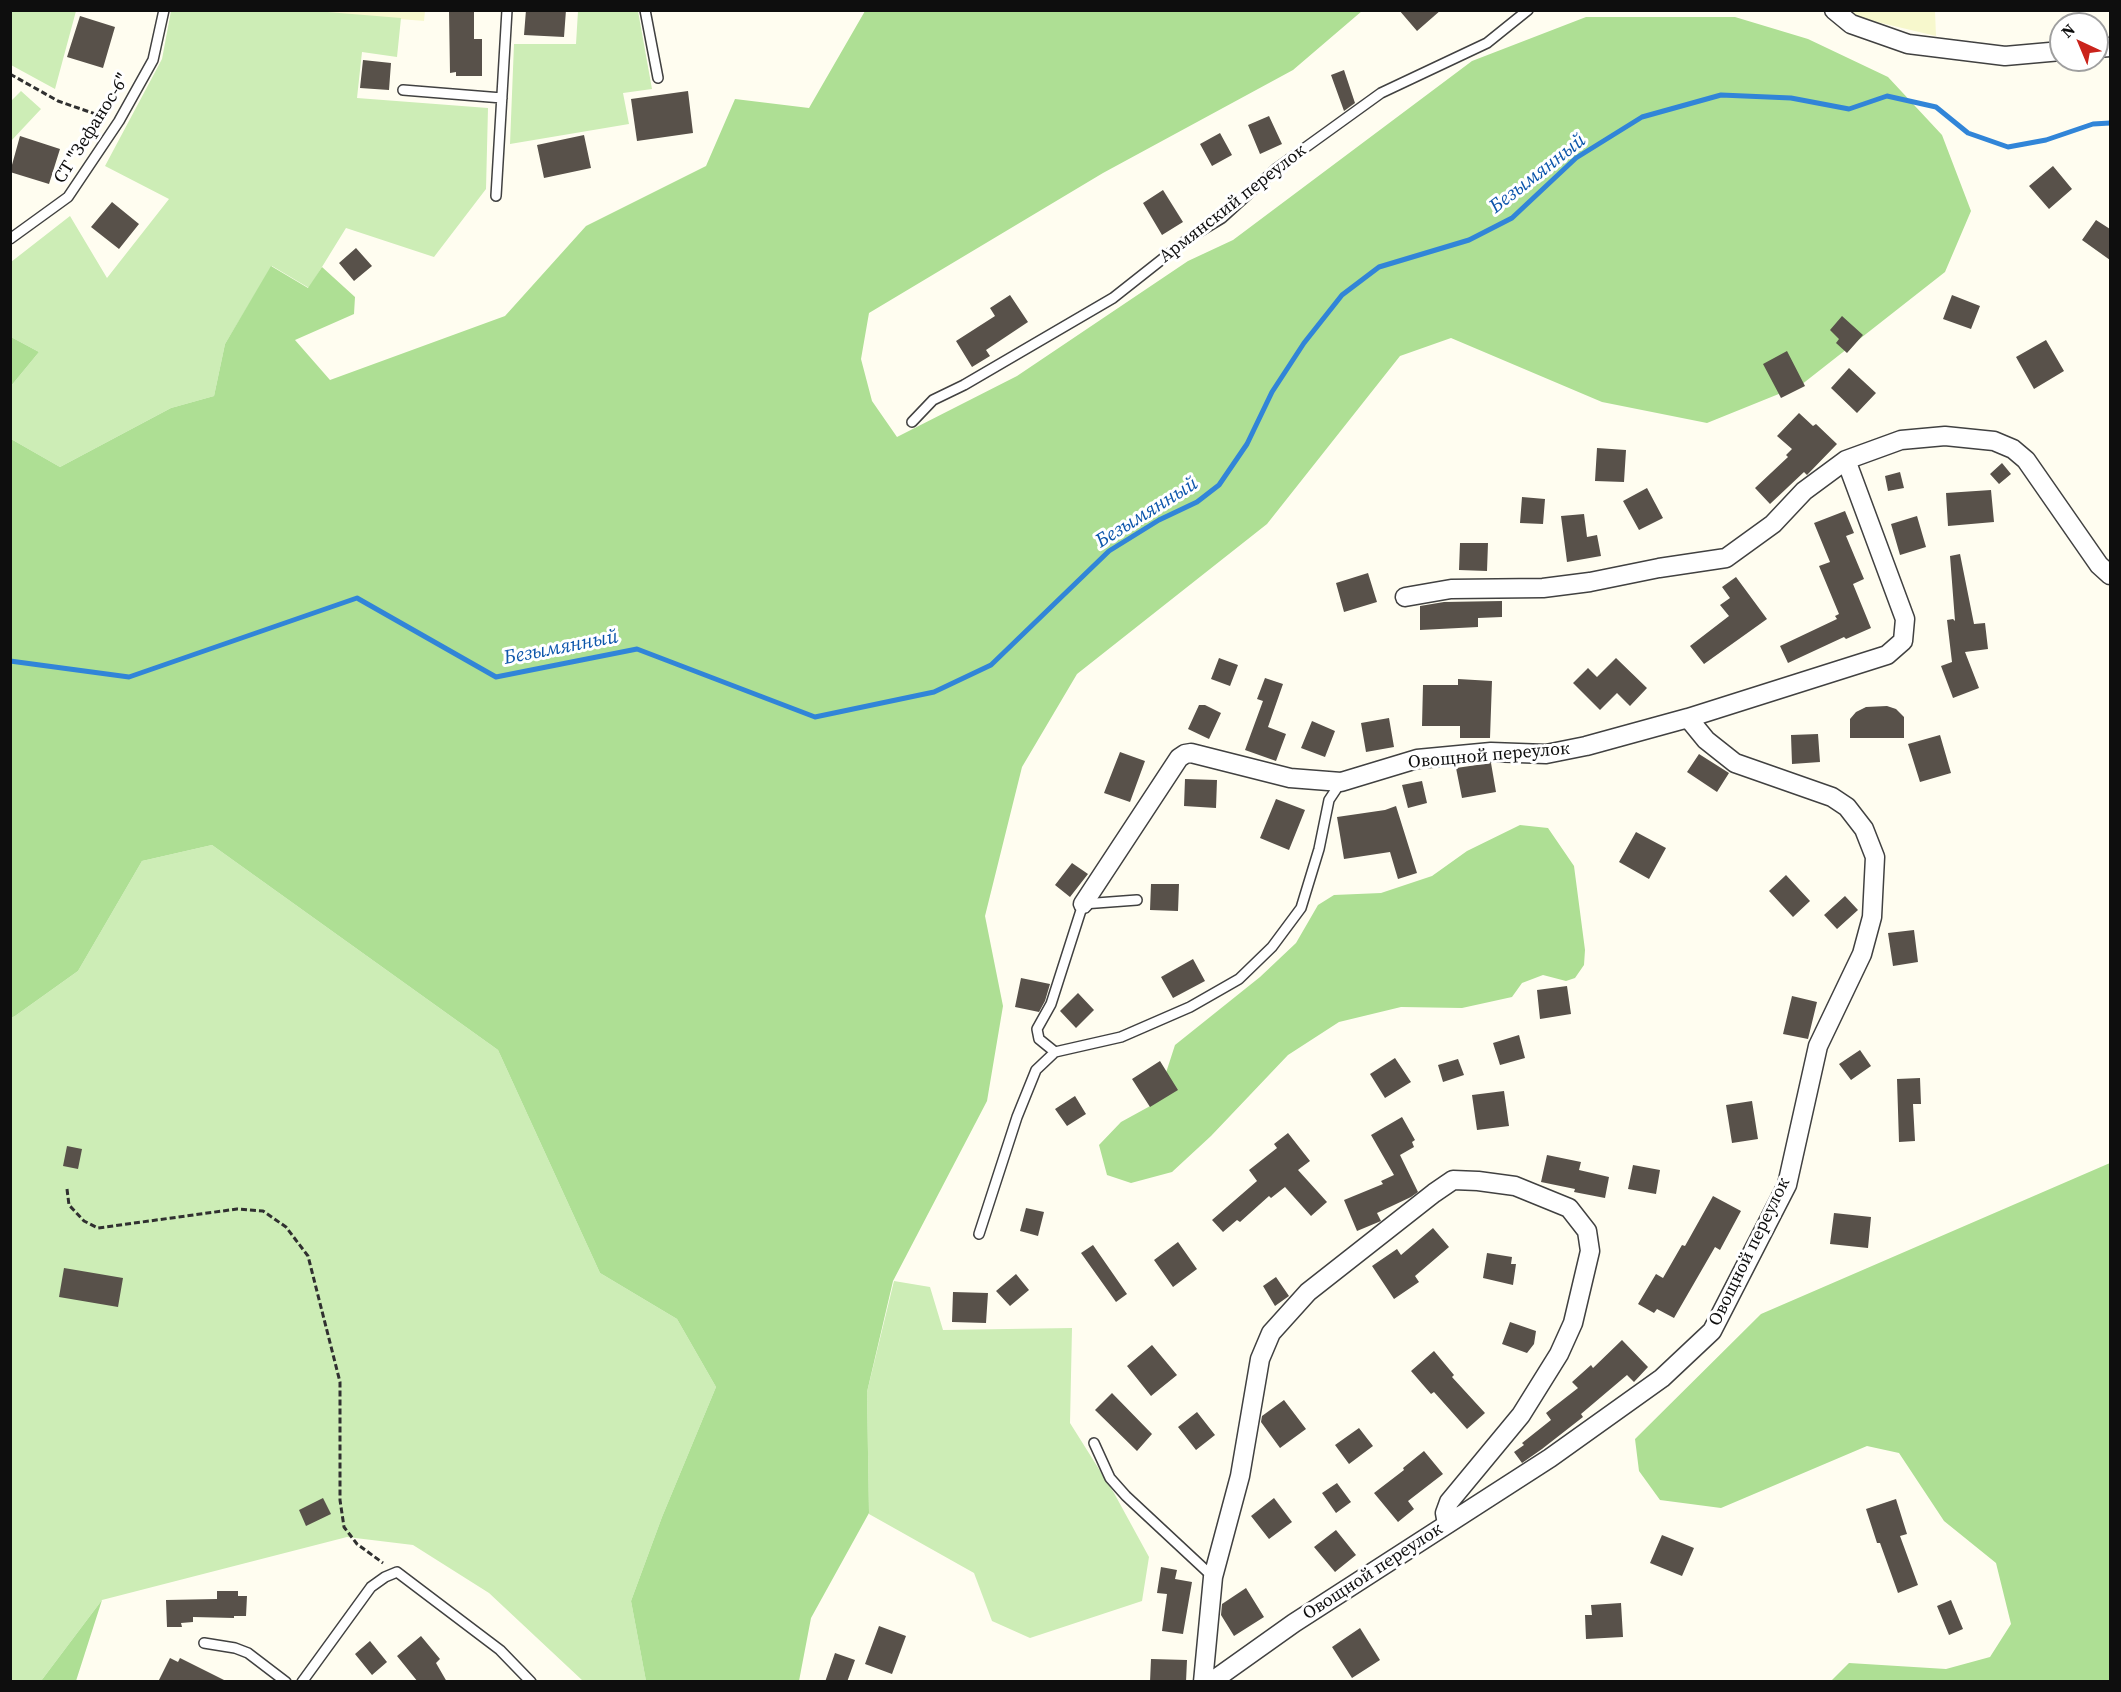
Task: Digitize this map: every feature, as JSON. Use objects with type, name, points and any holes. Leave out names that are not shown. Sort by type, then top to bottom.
[{"type":"street","points":[[1834,10],[1851,24],[1908,44],[2005,56],[2049,52]]},
{"type":"street","points":[[1405,597],[1451,589],[1544,588],[1590,582],[1659,567],[1726,558],[1773,524],[1804,491],[1846,460],[1901,440],[1945,436],[1994,441],[2013,449],[2026,460],[2099,565],[2110,575]]},
{"type":"street","name":"Овощной переулок","points":[[1083,904],[1179,758],[1185,754],[1191,753],[1290,778],[1341,782],[1416,759],[1491,752],[1546,754],[1586,746],[1688,718],[1887,655],[1903,641],[1905,620],[1846,460]]},
{"type":"street","name":"Овощной переулок","points":[[1211,1682],[1294,1623],[1550,1458],[1662,1378],[1712,1330],[1787,1185],[1818,1046],[1863,954],[1872,917],[1875,857],[1864,829],[1847,807],[1832,797],[1735,763],[1706,740],[1688,718]]},
{"type":"street","points":[[1203,1682],[1213,1577],[1240,1476],[1260,1359],[1271,1333],[1308,1292],[1434,1192],[1453,1180],[1515,1186],[1569,1208],[1587,1232],[1590,1251],[1573,1323],[1559,1354],[1521,1415],[1449,1502],[1445,1513],[1447,1524]]},
{"type":"lane","name":"СТ \"Зефанос-6\"","points":[[10,239],[68,197],[119,122],[153,60],[164,10]]},
{"type":"lane","points":[[496,196],[507,10]]},
{"type":"lane","points":[[645,10],[658,78]]},
{"type":"lane","name":"Армянский переулок","points":[[912,422],[933,400],[964,386],[1113,298],[1189,238],[1222,218],[1277,168],[1381,93],[1487,43],[1528,10]]},
{"type":"lane","points":[[403,90],[502,98]]},
{"type":"lane","points":[[979,1234],[1017,1117],[1036,1070],[1055,1052],[1121,1037],[1190,1007],[1239,979],[1272,947],[1301,908],[1329,800],[1341,782]]},
{"type":"lane","points":[[1055,1052],[1039,1039],[1037,1029],[1051,1004],[1083,904],[1137,900]]},
{"type":"lane","points":[[1094,1443],[1115,1484],[1213,1577]]},
{"type":"lane","points":[[302,1682],[371,1587],[397,1572],[501,1650],[531,1682]]},
{"type":"lane","points":[[204,1643],[248,1653],[286,1682]]},
{"type":"path","points":[[10,75],[58,101],[119,122]]},
{"type":"path","points":[[66,1190],[69,1205],[84,1221],[98,1228],[237,1209],[263,1211],[286,1227],[308,1256],[340,1382],[340,1500],[344,1527],[357,1544],[397,1572]]},
{"type":"green space","points":[[303,10],[401,18],[397,57],[362,52],[357,98],[488,108],[486,189],[434,257],[346,228],[309,288],[272,266],[225,344],[214,396],[171,408],[60,467],[11,439],[11,386],[39,352],[11,337],[11,262],[70,216],[107,278],[169,199],[105,166],[162,59],[171,11]]},
{"type":"green space","points":[[10,11],[76,11],[55,89],[11,65]]},
{"type":"green space","points":[[303,11],[425,11],[424,21]]},
{"type":"green space","points":[[578,11],[638,11],[652,89],[623,93],[629,124],[510,144],[514,44],[576,44]]},
{"type":"green space","points":[[865,11],[1362,11],[1293,70],[1103,173],[869,313],[861,359],[872,401],[897,437],[1017,376],[1188,261],[1233,240],[1472,61],[1586,17],[1735,17],[1808,39],[1888,77],[1942,135],[1971,211],[1945,272],[1801,385],[1707,423],[1602,402],[1451,338],[1400,356],[1267,524],[1077,674],[1022,767],[985,916],[1003,1006],[987,1101],[893,1281],[867,1392],[869,1513],[811,1618],[799,1681],[646,1681],[631,1601],[662,1517],[716,1387],[677,1319],[600,1273],[498,1050],[212,845],[142,861],[78,971],[11,1018],[11,439],[60,467],[171,408],[214,396],[225,344],[271,266],[308,288],[322,267],[355,297],[354,314],[295,340],[330,380],[505,316],[586,226],[706,166],[735,99],[809,108]]},
{"type":"green space","points":[[1847,11],[1935,11],[1936,36],[1856,17]]},
{"type":"green space","points":[[21,91],[41,109],[11,141],[11,101]]},
{"type":"green space","points":[[11,337],[39,352],[11,386]]},
{"type":"green space","points":[[1520,825],[1548,828],[1574,866],[1585,950],[1584,965],[1575,978],[1566,981],[1543,975],[1522,983],[1512,997],[1462,1008],[1401,1007],[1339,1022],[1288,1055],[1211,1136],[1172,1172],[1131,1183],[1107,1175],[1099,1145],[1121,1122],[1152,1105],[1163,1082],[1175,1045],[1260,977],[1296,943],[1318,905],[1334,895],[1381,893],[1432,876],[1467,851]]},
{"type":"green space","points":[[212,845],[498,1050],[600,1273],[677,1319],[716,1387],[662,1517],[631,1601],[646,1681],[583,1681],[489,1593],[413,1545],[347,1537],[102,1600],[41,1681],[11,1682],[11,1018],[78,971],[142,861]]},
{"type":"green space","points":[[2110,1163],[2110,1681],[1831,1681],[1849,1663],[1946,1669],[1990,1657],[2011,1624],[1996,1563],[1944,1521],[1899,1453],[1867,1446],[1721,1508],[1660,1500],[1639,1471],[1635,1439],[1761,1314]]},
{"type":"green space","points":[[894,1281],[930,1287],[943,1330],[1072,1328],[1070,1423],[1114,1493],[1149,1557],[1142,1601],[1030,1638],[992,1621],[974,1573],[869,1514],[867,1392]]},
{"type":"green space","points":[[102,1600],[76,1681],[41,1681]]},
{"type":"building","points":[[449,10],[474,12],[474,39],[482,39],[482,76],[456,76],[456,72],[450,73]]},
{"type":"building","points":[[526,10],[566,10],[564,37],[524,35]]},
{"type":"building","points":[[1399,10],[1441,10],[1417,31]]},
{"type":"building","points":[[80,16],[115,27],[103,68],[67,57]]},
{"type":"building","points":[[363,60],[391,63],[389,90],[360,88]]},
{"type":"building","points":[[1344,70],[1355,103],[1344,111],[1331,75]]},
{"type":"building","points":[[688,91],[693,133],[637,141],[631,99]]},
{"type":"building","points":[[1269,116],[1282,144],[1260,154],[1248,125]]},
{"type":"building","points":[[1220,133],[1232,155],[1212,166],[1200,144]]},
{"type":"building","points":[[584,135],[591,168],[544,178],[537,145]]},
{"type":"building","points":[[20,136],[60,149],[49,184],[10,172]]},
{"type":"building","points":[[2053,166],[2072,189],[2049,209],[2029,186]]},
{"type":"building","points":[[1163,190],[1183,222],[1162,235],[1143,203]]},
{"type":"building","points":[[112,202],[139,224],[119,249],[91,227]]},
{"type":"building","points":[[2096,220],[2110,229],[2110,260],[2082,240]]},
{"type":"building","points":[[356,248],[372,266],[354,281],[339,263]]},
{"type":"building","points":[[1010,295],[1028,322],[986,350],[990,356],[972,367],[956,341],[995,316],[990,308]]},
{"type":"building","points":[[1952,295],[1980,306],[1971,329],[1943,319]]},
{"type":"building","points":[[1842,316],[1863,335],[1847,353],[1836,343],[1839,339],[1830,330]]},
{"type":"building","points":[[2046,340],[2064,371],[2034,389],[2016,357]]},
{"type":"building","points":[[1787,351],[1805,386],[1781,398],[1763,364]]},
{"type":"building","points":[[1849,368],[1876,393],[1857,413],[1831,388]]},
{"type":"building","points":[[1799,413],[1813,426],[1816,424],[1837,444],[1807,475],[1804,472],[1770,504],[1755,488],[1788,457],[1786,455],[1792,449],[1777,436]]},
{"type":"building","points":[[1597,448],[1626,450],[1624,482],[1595,481]]},
{"type":"building","points":[[2002,463],[2011,474],[1999,484],[1990,474]]},
{"type":"building","points":[[1900,472],[1904,488],[1888,491],[1885,476]]},
{"type":"building","points":[[1647,488],[1663,518],[1639,530],[1623,501]]},
{"type":"building","points":[[1991,490],[1994,522],[1948,526],[1946,493]]},
{"type":"building","points":[[1522,497],[1545,499],[1543,524],[1520,523]]},
{"type":"building","points":[[1845,511],[1854,533],[1846,536],[1864,579],[1853,584],[1871,628],[1846,639],[1844,637],[1788,663],[1780,646],[1837,619],[1835,616],[1839,614],[1819,566],[1830,562],[1814,523]]},
{"type":"building","points":[[1584,514],[1587,537],[1597,535],[1601,556],[1567,562],[1561,516]]},
{"type":"building","points":[[1917,516],[1926,547],[1900,555],[1891,524]]},
{"type":"building","points":[[1460,543],[1488,543],[1487,571],[1459,570]]},
{"type":"building","points":[[1960,554],[1974,624],[1985,623],[1988,649],[1965,652],[1979,688],[1953,698],[1941,666],[1952,662],[1947,620],[1955,621],[1950,556]]},
{"type":"building","points":[[1368,573],[1377,602],[1344,612],[1336,583]]},
{"type":"building","points":[[1736,577],[1767,619],[1704,664],[1690,646],[1729,616],[1720,605],[1730,598],[1722,587]]},
{"type":"building","points":[[1502,601],[1502,617],[1478,618],[1478,627],[1420,630],[1420,606],[1444,602]]},
{"type":"building","points":[[1219,658],[1238,665],[1230,686],[1211,679]]},
{"type":"building","points":[[1616,658],[1647,688],[1630,706],[1617,693],[1600,710],[1573,683],[1588,668],[1597,677]]},
{"type":"building","points":[[1265,678],[1283,684],[1268,727],[1286,734],[1276,761],[1245,750],[1263,701],[1257,699]]},
{"type":"building","points":[[1458,679],[1492,681],[1490,738],[1460,738],[1460,726],[1422,726],[1423,685],[1458,685]]},
{"type":"building","points":[[1199,705],[1205,705],[1221,713],[1209,739],[1188,729]]},
{"type":"building","points":[[1887,706],[1896,709],[1904,717],[1904,738],[1850,738],[1850,719],[1856,712],[1866,707]]},
{"type":"building","points":[[1389,718],[1394,747],[1366,752],[1361,723]]},
{"type":"building","points":[[1312,721],[1335,731],[1325,757],[1301,748]]},
{"type":"building","points":[[1818,734],[1820,762],[1792,764],[1791,735]]},
{"type":"building","points":[[1940,735],[1951,773],[1920,782],[1908,744]]},
{"type":"building","points":[[1120,752],[1145,761],[1130,802],[1104,793]]},
{"type":"building","points":[[1699,754],[1729,773],[1717,792],[1687,772]]},
{"type":"building","points":[[1491,763],[1496,792],[1462,798],[1456,768]]},
{"type":"building","points":[[1185,779],[1217,780],[1216,808],[1184,806]]},
{"type":"building","points":[[1422,781],[1427,803],[1408,808],[1402,785]]},
{"type":"building","points":[[1276,799],[1305,810],[1289,850],[1260,838]]},
{"type":"building","points":[[1396,806],[1417,873],[1398,879],[1390,852],[1344,859],[1337,817],[1385,810]]},
{"type":"building","points":[[1636,832],[1666,848],[1649,879],[1619,862]]},
{"type":"building","points":[[1072,863],[1088,874],[1070,897],[1055,885]]},
{"type":"building","points":[[1786,875],[1810,901],[1793,917],[1769,891]]},
{"type":"building","points":[[1151,884],[1179,884],[1178,911],[1150,910]]},
{"type":"building","points":[[1845,896],[1858,910],[1837,929],[1824,915]]},
{"type":"building","points":[[1914,930],[1918,962],[1893,966],[1888,933]]},
{"type":"building","points":[[1193,959],[1205,981],[1173,998],[1161,977]]},
{"type":"building","points":[[1021,978],[1050,984],[1039,1012],[1015,1007]]},
{"type":"building","points":[[1567,986],[1571,1014],[1540,1019],[1537,990]]},
{"type":"building","points":[[1078,993],[1094,1010],[1076,1028],[1060,1011]]},
{"type":"building","points":[[1792,996],[1817,1002],[1808,1039],[1783,1034]]},
{"type":"building","points":[[1519,1035],[1525,1058],[1500,1065],[1493,1043]]},
{"type":"building","points":[[1860,1050],[1871,1066],[1851,1080],[1839,1064]]},
{"type":"building","points":[[1395,1058],[1411,1082],[1385,1098],[1370,1074]]},
{"type":"building","points":[[1458,1059],[1464,1075],[1443,1082],[1438,1065]]},
{"type":"building","points":[[1160,1061],[1178,1090],[1150,1107],[1132,1079]]},
{"type":"building","points":[[1920,1078],[1921,1104],[1913,1104],[1915,1141],[1899,1142],[1897,1079]]},
{"type":"building","points":[[1504,1091],[1509,1126],[1477,1130],[1472,1095]]},
{"type":"building","points":[[1075,1096],[1086,1114],[1067,1126],[1055,1109]]},
{"type":"building","points":[[1752,1101],[1758,1139],[1732,1143],[1726,1105]]},
{"type":"building","points":[[1402,1117],[1415,1140],[1412,1142],[1414,1147],[1400,1155],[1418,1192],[1377,1213],[1381,1221],[1357,1231],[1344,1200],[1383,1184],[1381,1181],[1394,1175],[1371,1135]]},
{"type":"building","points":[[1288,1133],[1310,1161],[1298,1170],[1327,1202],[1311,1216],[1285,1187],[1271,1198],[1269,1196],[1240,1222],[1237,1220],[1223,1232],[1212,1220],[1257,1181],[1249,1170],[1277,1148],[1274,1144]]},
{"type":"building","points":[[67,1146],[82,1149],[78,1169],[63,1166]]},
{"type":"building","points":[[1547,1155],[1581,1162],[1579,1170],[1609,1177],[1605,1198],[1541,1182]]},
{"type":"building","points":[[1633,1165],[1660,1170],[1656,1194],[1628,1189]]},
{"type":"building","points":[[1713,1196],[1741,1211],[1720,1250],[1715,1247],[1674,1318],[1657,1309],[1654,1313],[1638,1304],[1656,1274],[1663,1278],[1682,1245],[1685,1246]]},
{"type":"building","points":[[1026,1208],[1044,1212],[1038,1236],[1020,1231]]},
{"type":"building","points":[[1834,1213],[1871,1217],[1868,1248],[1830,1244]]},
{"type":"building","points":[[1433,1228],[1449,1247],[1415,1276],[1419,1282],[1394,1299],[1372,1266],[1397,1249],[1401,1255]]},
{"type":"building","points":[[1178,1242],[1197,1269],[1173,1287],[1154,1260]]},
{"type":"building","points":[[1093,1245],[1127,1294],[1116,1302],[1081,1253]]},
{"type":"building","points":[[1487,1253],[1512,1257],[1511,1264],[1516,1264],[1513,1285],[1483,1278]]},
{"type":"building","points":[[64,1268],[123,1278],[118,1307],[59,1297]]},
{"type":"building","points":[[1016,1274],[1029,1290],[1010,1306],[996,1291]]},
{"type":"building","points":[[1276,1277],[1289,1296],[1275,1306],[1263,1286]]},
{"type":"building","points":[[953,1292],[988,1293],[986,1323],[952,1322]]},
{"type":"building","points":[[1510,1322],[1536,1331],[1534,1344],[1527,1353],[1502,1344]]},
{"type":"building","points":[[1622,1340],[1648,1367],[1634,1382],[1627,1375],[1581,1414],[1583,1417],[1522,1463],[1514,1452],[1551,1420],[1546,1413],[1578,1388],[1572,1382],[1591,1365],[1593,1368]]},
{"type":"building","points":[[1152,1345],[1177,1375],[1151,1396],[1127,1366]]},
{"type":"building","points":[[1434,1351],[1454,1375],[1452,1377],[1485,1413],[1467,1429],[1434,1392],[1431,1394],[1411,1371]]},
{"type":"building","points":[[1112,1393],[1152,1434],[1137,1451],[1095,1410]]},
{"type":"building","points":[[1284,1400],[1306,1429],[1280,1448],[1261,1422],[1262,1416]]},
{"type":"building","points":[[1197,1412],[1215,1435],[1196,1450],[1178,1427]]},
{"type":"building","points":[[1359,1428],[1373,1446],[1349,1464],[1335,1445]]},
{"type":"building","points":[[1424,1451],[1443,1474],[1408,1501],[1414,1509],[1398,1522],[1374,1493]]},
{"type":"building","points":[[1337,1483],[1351,1502],[1336,1513],[1322,1493]]},
{"type":"building","points":[[323,1498],[331,1514],[306,1526],[299,1510]]},
{"type":"building","points":[[1274,1498],[1292,1522],[1269,1539],[1251,1516]]},
{"type":"building","points":[[1896,1499],[1907,1534],[1900,1536],[1918,1585],[1898,1593],[1880,1543],[1877,1543],[1866,1509]]},
{"type":"building","points":[[1336,1530],[1356,1555],[1335,1572],[1314,1547]]},
{"type":"building","points":[[1662,1535],[1694,1548],[1682,1576],[1650,1563]]},
{"type":"building","points":[[1161,1567],[1177,1570],[1175,1579],[1192,1582],[1183,1634],[1162,1631],[1167,1594],[1157,1593]]},
{"type":"building","points":[[1246,1588],[1264,1617],[1234,1636],[1221,1615],[1222,1604]]},
{"type":"building","points":[[217,1591],[238,1591],[238,1596],[247,1596],[246,1616],[193,1617],[193,1622],[181,1623],[182,1627],[167,1627],[166,1600],[217,1599]]},
{"type":"building","points":[[1951,1600],[1963,1629],[1949,1635],[1937,1606]]},
{"type":"building","points":[[1621,1603],[1623,1637],[1586,1639],[1585,1615],[1592,1615],[1591,1605]]},
{"type":"building","points":[[879,1626],[906,1636],[892,1674],[865,1664]]},
{"type":"building","points":[[1360,1628],[1380,1660],[1352,1678],[1332,1647]]},
{"type":"building","points":[[421,1636],[440,1659],[436,1663],[447,1682],[418,1682],[397,1656]]},
{"type":"building","points":[[370,1641],[387,1662],[372,1675],[355,1654]]},
{"type":"building","points":[[835,1653],[855,1660],[847,1682],[825,1682]]},
{"type":"building","points":[[170,1658],[178,1662],[180,1658],[228,1682],[158,1682]]},
{"type":"building","points":[[1151,1659],[1187,1660],[1186,1682],[1150,1682]]},
{"type":"waterway","name":"Безымянный","points":[[10,661],[129,677],[357,598],[496,677],[637,649],[815,717],[934,692],[991,665],[1109,551],[1159,520],[1197,502],[1219,485],[1247,444],[1272,392],[1304,343],[1342,295],[1379,267],[1469,240],[1512,218],[1576,158],[1642,117],[1721,95],[1791,98],[1849,109],[1887,96],[1936,107],[1968,133],[2008,147],[2046,140],[2093,124],[2110,123]]}]
